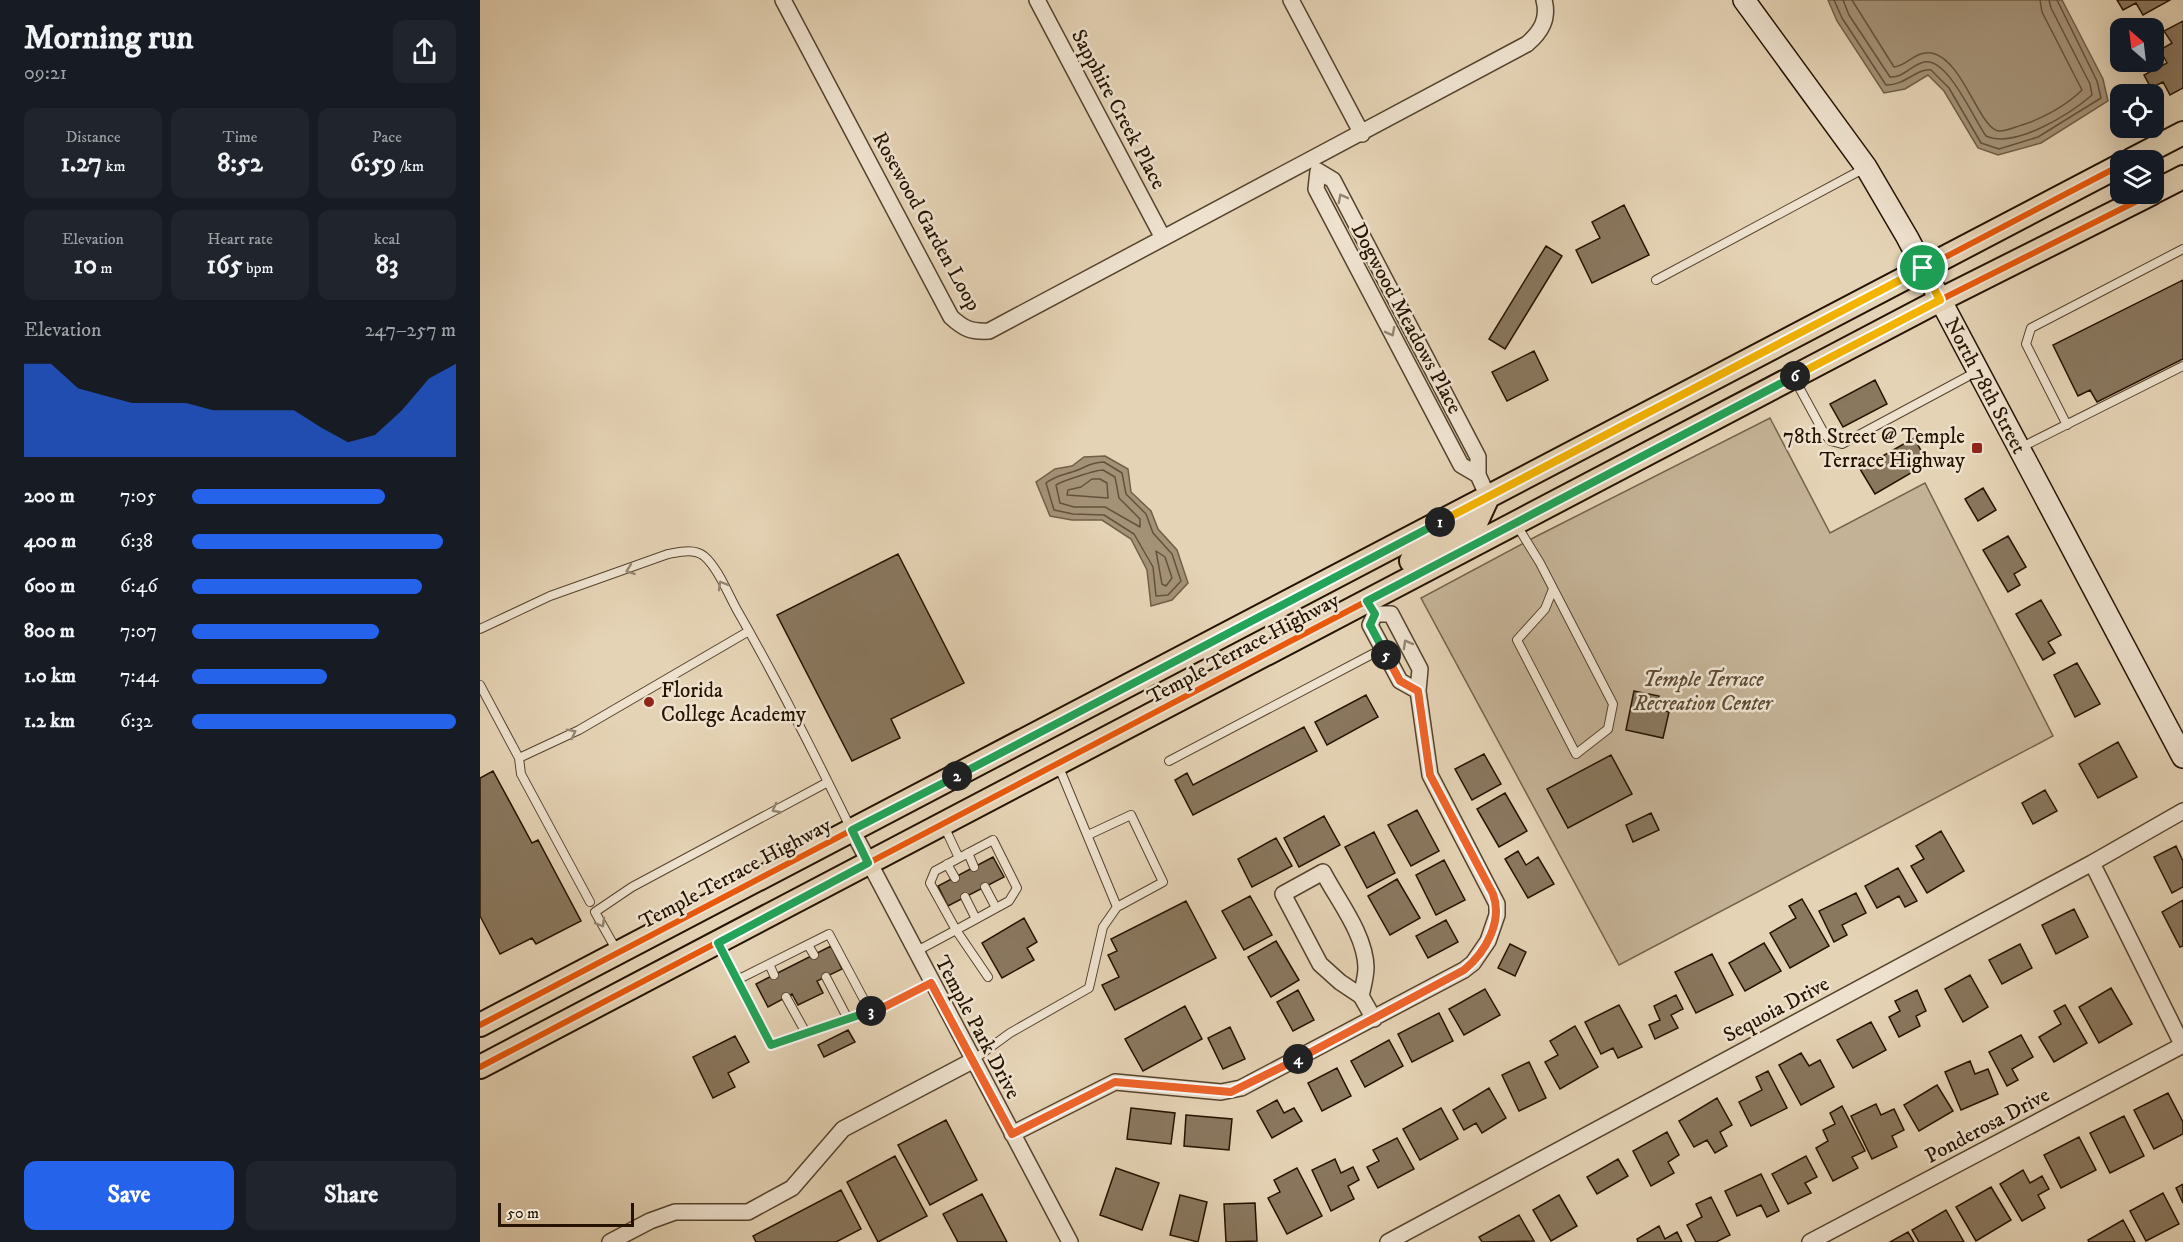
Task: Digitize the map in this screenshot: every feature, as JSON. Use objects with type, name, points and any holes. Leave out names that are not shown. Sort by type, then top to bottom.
[{"type":"main road","points":[[2151,150],[2183,134]]},
{"type":"main road","name":"Temple Terrace Highway","points":[[480,1025],[2110,171]]},
{"type":"main road","name":"Temple Terrace Highway","points":[[2164,187],[2183,177]]},
{"type":"main road","name":"Temple Terrace Highway","points":[[480,1067],[1057,764],[1371,608],[1515,523],[1940,300],[2130,204]]},
{"type":"main road","points":[[1371,608],[1369,584],[1476,525],[1488,497]]},
{"type":"street","name":"Rosewood Garden Loop","points":[[783,0],[951,317],[961,327],[973,332],[988,330],[1163,238]]},
{"type":"street","name":"Sapphire Creek Place","points":[[1037,0],[1163,238]]},
{"type":"street","points":[[1291,0],[1362,134]]},
{"type":"street","points":[[1163,238],[1315,166],[1362,134],[1527,44],[1538,34],[1545,21],[1544,0]]},
{"type":"street","name":"North 78th Street","points":[[1744,0],[1866,167],[1923,268],[1976,372],[2183,757]]},
{"type":"street","name":"Dogwood Meadows Place","points":[[1315,166],[1333,180],[1478,457],[1478,475],[1488,497]]},
{"type":"street","name":"Dogwood Meadows Place","points":[[1315,166],[1316,189],[1371,295],[1461,465],[1478,475]]},
{"type":"street","points":[[1371,295],[1388,286]]},
{"type":"street","points":[[1012,1134],[1115,1082],[1231,1092],[1374,1019],[1473,963],[1488,941],[1497,915],[1497,904],[1430,775],[1418,691],[1420,669],[1391,614],[1371,608],[1370,625],[1400,681],[1418,691]]},
{"type":"street","name":"Sequoia Drive","points":[[1388,1242],[2092,863],[2183,811]]},
{"type":"street","name":"Temple Park Drive","points":[[852,830],[972,1061],[1070,1242]]},
{"type":"street","points":[[2092,863],[2183,1046]]},
{"type":"street","points":[[1361,996],[1366,970],[1365,955],[1360,940],[1323,872],[1283,894],[1320,964],[1340,982],[1361,996],[1374,1019]]},
{"type":"street","name":"Ponderosa Drive","points":[[1810,1242],[2183,1046]]},
{"type":"street","points":[[610,1242],[650,1221],[675,1212],[748,1212],[792,1188],[843,1129],[972,1061]]},
{"type":"lane","points":[[1656,280],[1866,167]]},
{"type":"lane","points":[[2067,425],[2026,344],[2031,328],[2183,249]]},
{"type":"lane","points":[[2018,449],[2183,366]]},
{"type":"lane","points":[[1793,377],[1825,435],[1832,441],[1842,444],[1976,372]]},
{"type":"lane","points":[[1515,523],[1553,588],[1613,704],[1608,729],[1576,754],[1517,640],[1545,609],[1553,588]]},
{"type":"lane","points":[[480,629],[550,596],[685,551],[705,556],[749,631],[852,830]]},
{"type":"lane","points":[[519,758],[579,730],[749,631]]},
{"type":"lane","points":[[1169,761],[1382,649]]},
{"type":"lane","points":[[480,685],[519,758],[521,774],[590,902]]},
{"type":"lane","points":[[1057,764],[1117,907]]},
{"type":"lane","points":[[618,952],[595,912],[613,902],[632,886],[828,782]]},
{"type":"lane","points":[[972,1061],[1010,1033],[1089,988],[1103,927],[1117,907],[1163,882],[1131,815],[1088,835]]},
{"type":"lane","points":[[943,824],[959,858]]},
{"type":"lane","points":[[915,952],[956,930],[996,908],[1010,901],[1017,888],[993,840],[935,871],[930,882],[956,930],[988,977]]},
{"type":"lane","points":[[968,853],[974,867]]},
{"type":"lane","points":[[947,864],[955,878]]},
{"type":"lane","points":[[985,887],[996,908]]},
{"type":"lane","points":[[965,897],[976,919]]},
{"type":"lane","points":[[737,980],[829,934],[870,1011]]},
{"type":"lane","points":[[718,943],[771,1045],[882,1008],[931,983]]},
{"type":"lane","points":[[808,945],[814,955]]},
{"type":"lane","points":[[769,964],[774,975]]},
{"type":"lane","points":[[826,977],[848,1018]]},
{"type":"lane","points":[[786,997],[806,1033]]},
{"type":"green space","name":"Temple Terrace Recreation Center","points":[[1770,418],[1830,533],[1925,483],[2053,736],[1619,965],[1421,598],[1537,536]]},
{"type":"water","points":[[1828,0],[2062,0],[2103,79],[2108,101],[2041,143],[1998,155],[1978,148],[1944,91],[1928,75],[1905,89],[1884,93],[1837,21]]},
{"type":"water","points":[[1105,456],[1128,469],[1131,492],[1151,511],[1158,529],[1177,550],[1188,583],[1172,600],[1151,606],[1147,570],[1131,539],[1102,520],[1072,520],[1050,516],[1036,482],[1055,469],[1072,466],[1084,457]]},
{"type":"building","points":[[2117,0],[2170,0],[2143,15],[2136,3],[2123,10]]},
{"type":"building","points":[[2183,21],[2183,88],[2170,95],[2163,82],[2149,84],[2144,75],[2150,72],[2164,72],[2164,65],[2167,63],[2164,57],[2164,48],[2172,43],[2164,31]]},
{"type":"building","points":[[1624,205],[1649,255],[1592,283],[1576,250],[1600,238],[1592,222]]},
{"type":"building","points":[[1546,246],[1562,256],[1505,349],[1489,339]]},
{"type":"building","points":[[2183,280],[2183,359],[2097,402],[2090,390],[2078,396],[2053,345]]},
{"type":"building","points":[[1534,351],[1548,380],[1507,401],[1492,372]]},
{"type":"building","points":[[1875,380],[1887,404],[1843,427],[1830,404]]},
{"type":"building","points":[[1914,438],[1928,463],[1875,494],[1860,469]]},
{"type":"building","points":[[1983,488],[1996,510],[1978,521],[1965,499]]},
{"type":"building","points":[[2008,536],[2026,567],[2014,574],[2020,585],[2008,592],[1983,550]]},
{"type":"building","points":[[898,554],[964,683],[891,719],[900,738],[852,761],[777,615]]},
{"type":"building","points":[[2041,600],[2061,635],[2048,642],[2055,653],[2043,660],[2016,614]]},
{"type":"building","points":[[2077,663],[2100,704],[2075,717],[2054,675]]},
{"type":"building","points":[[1634,691],[1659,696],[1657,709],[1669,712],[1663,738],[1626,730]]},
{"type":"building","points":[[1366,695],[1378,717],[1327,745],[1315,722]]},
{"type":"building","points":[[1304,727],[1317,751],[1193,815],[1175,780],[1187,773],[1193,785]]},
{"type":"building","points":[[2118,742],[2137,777],[2098,798],[2079,764]]},
{"type":"building","points":[[1484,754],[1501,784],[1472,800],[1455,769]]},
{"type":"building","points":[[1611,755],[1632,794],[1568,828],[1547,789]]},
{"type":"building","points":[[493,771],[532,843],[538,840],[581,921],[536,944],[532,938],[500,954],[480,916],[480,778]]},
{"type":"building","points":[[2045,790],[2057,811],[2033,824],[2022,803]]},
{"type":"building","points":[[1505,793],[1527,831],[1499,847],[1477,809]]},
{"type":"building","points":[[1417,810],[1439,851],[1411,866],[1388,825]]},
{"type":"building","points":[[1651,813],[1659,830],[1633,842],[1626,825]]},
{"type":"building","points":[[1324,816],[1340,845],[1299,867],[1284,838]]},
{"type":"building","points":[[1941,831],[1964,871],[1927,893],[1911,866],[1924,859],[1916,846]]},
{"type":"building","points":[[1374,832],[1395,873],[1367,888],[1345,847]]},
{"type":"building","points":[[1276,838],[1292,866],[1252,887],[1238,859]]},
{"type":"building","points":[[2176,846],[2183,861],[2183,887],[2172,893],[2154,857]]},
{"type":"building","points":[[1518,851],[1526,865],[1538,857],[1554,884],[1528,898],[1505,859]]},
{"type":"building","points":[[993,857],[1004,877],[948,906],[938,886]]},
{"type":"building","points":[[1444,860],[1465,900],[1436,915],[1416,875]]},
{"type":"building","points":[[1898,868],[1917,901],[1905,907],[1899,896],[1877,908],[1865,886]]},
{"type":"building","points":[[1397,879],[1420,918],[1390,935],[1368,896]]},
{"type":"building","points":[[1856,893],[1866,913],[1842,925],[1847,935],[1834,942],[1819,911]]},
{"type":"building","points":[[1250,896],[1272,935],[1244,950],[1222,911]]},
{"type":"building","points":[[1802,899],[1829,946],[1790,968],[1770,933],[1796,918],[1789,906]]},
{"type":"building","points":[[2183,900],[2183,946],[2180,947],[2162,912]]},
{"type":"building","points":[[1186,901],[1216,958],[1115,1010],[1102,985],[1119,977],[1108,955],[1117,951],[1111,939]]},
{"type":"building","points":[[2074,909],[2088,937],[2056,954],[2042,925]]},
{"type":"building","points":[[1024,918],[1037,942],[1027,948],[1034,960],[1002,978],[982,943]]},
{"type":"building","points":[[1446,920],[1458,942],[1428,958],[1416,936]]},
{"type":"building","points":[[1276,941],[1299,980],[1271,997],[1248,957]]},
{"type":"building","points":[[1764,943],[1781,971],[1745,991],[1729,963]]},
{"type":"building","points":[[1510,944],[1526,952],[1515,976],[1498,968]]},
{"type":"building","points":[[2020,944],[2032,968],[2002,984],[1989,960]]},
{"type":"building","points":[[831,946],[842,969],[817,981],[823,993],[798,1005],[792,994],[768,1007],[756,984]]},
{"type":"building","points":[[1712,954],[1733,995],[1696,1013],[1675,972]]},
{"type":"building","points":[[1970,975],[1988,1007],[1963,1022],[1945,989]]},
{"type":"building","points":[[2111,988],[2132,1024],[2099,1043],[2079,1007]]},
{"type":"building","points":[[1485,989],[1500,1015],[1464,1035],[1449,1009]]},
{"type":"building","points":[[1298,990],[1314,1020],[1293,1031],[1277,1002]]},
{"type":"building","points":[[1917,990],[1926,1011],[1916,1016],[1920,1026],[1899,1037],[1889,1017],[1900,1011],[1895,1001]]},
{"type":"building","points":[[1676,995],[1683,1009],[1671,1015],[1678,1028],[1655,1039],[1649,1025],[1660,1020],[1654,1006]]},
{"type":"building","points":[[1619,1005],[1642,1047],[1618,1058],[1613,1048],[1601,1054],[1585,1022]]},
{"type":"building","points":[[2065,1005],[2087,1043],[2054,1062],[2039,1037],[2061,1024],[2054,1011]]},
{"type":"building","points":[[1185,1006],[1202,1039],[1143,1071],[1125,1039]]},
{"type":"building","points":[[1439,1013],[1453,1041],[1412,1062],[1398,1034]]},
{"type":"building","points":[[1871,1022],[1886,1050],[1853,1068],[1837,1040]]},
{"type":"building","points":[[1575,1026],[1598,1067],[1560,1089],[1545,1062],[1558,1055],[1550,1041]]},
{"type":"building","points":[[1230,1027],[1245,1059],[1223,1069],[1208,1038]]},
{"type":"building","points":[[848,1030],[855,1042],[824,1057],[818,1045]]},
{"type":"building","points":[[2021,1035],[2033,1057],[2012,1069],[2018,1080],[2007,1086],[1989,1052]]},
{"type":"building","points":[[735,1036],[749,1062],[728,1073],[735,1087],[713,1098],[693,1057]]},
{"type":"building","points":[[1389,1040],[1403,1066],[1365,1087],[1351,1061]]},
{"type":"building","points":[[1801,1053],[1809,1066],[1820,1060],[1834,1087],[1801,1105],[1779,1065]]},
{"type":"building","points":[[1970,1061],[1975,1074],[1988,1069],[1998,1094],[1961,1110],[1945,1072]]},
{"type":"building","points":[[1529,1062],[1546,1098],[1519,1111],[1502,1075]]},
{"type":"building","points":[[1337,1068],[1351,1096],[1322,1111],[1308,1083]]},
{"type":"building","points":[[1768,1071],[1787,1108],[1751,1126],[1739,1102],[1762,1090],[1756,1077]]},
{"type":"building","points":[[1937,1085],[1953,1111],[1919,1131],[1904,1105]]},
{"type":"building","points":[[1489,1088],[1506,1118],[1482,1133],[1476,1123],[1464,1130],[1453,1110]]},
{"type":"building","points":[[2168,1093],[2183,1122],[2183,1134],[2154,1149],[2134,1110]]},
{"type":"building","points":[[1717,1098],[1732,1125],[1720,1132],[1727,1146],[1715,1153],[1707,1140],[1694,1147],[1679,1121]]},
{"type":"building","points":[[1277,1100],[1284,1113],[1294,1108],[1302,1121],[1272,1138],[1257,1111]]},
{"type":"building","points":[[1876,1104],[1881,1115],[1894,1109],[1904,1130],[1892,1136],[1897,1147],[1872,1159],[1851,1116]]},
{"type":"building","points":[[1842,1106],[1865,1151],[1852,1157],[1858,1168],[1833,1181],[1816,1148],[1828,1141],[1823,1130],[1835,1124],[1830,1113]]},
{"type":"building","points":[[1131,1108],[1175,1113],[1171,1144],[1127,1139]]},
{"type":"building","points":[[1441,1108],[1458,1139],[1420,1160],[1403,1129]]},
{"type":"building","points":[[1186,1115],[1232,1119],[1229,1150],[1184,1146]]},
{"type":"building","points":[[2124,1116],[2144,1156],[2110,1173],[2090,1133]]},
{"type":"building","points":[[946,1120],[977,1180],[930,1205],[898,1145]]},
{"type":"building","points":[[1667,1132],[1679,1155],[1668,1162],[1674,1173],[1651,1186],[1633,1151]]},
{"type":"building","points":[[2079,1137],[2096,1170],[2061,1188],[2044,1155]]},
{"type":"building","points":[[1397,1138],[1414,1169],[1378,1188],[1367,1167],[1379,1161],[1373,1150]]},
{"type":"building","points":[[895,1156],[927,1216],[878,1242],[847,1182]]},
{"type":"building","points":[[1806,1156],[1817,1177],[1805,1183],[1811,1193],[1788,1204],[1772,1174]]},
{"type":"building","points":[[1335,1159],[1341,1173],[1353,1167],[1359,1180],[1348,1186],[1354,1199],[1331,1211],[1312,1170]]},
{"type":"building","points":[[1618,1159],[1628,1176],[1597,1194],[1587,1177]]},
{"type":"building","points":[[1116,1168],[1159,1183],[1142,1230],[1100,1215]]},
{"type":"building","points":[[1297,1168],[1322,1216],[1287,1234],[1268,1198],[1280,1192],[1274,1180]]},
{"type":"building","points":[[2023,1170],[2030,1183],[2042,1176],[2049,1189],[2038,1195],[2045,1208],[2022,1221],[2000,1184]]},
{"type":"building","points":[[1761,1174],[1779,1211],[1767,1217],[1761,1205],[1737,1216],[1725,1191]]},
{"type":"building","points":[[2183,1184],[2183,1203],[2176,1188]]},
{"type":"building","points":[[1991,1187],[2011,1220],[1976,1241],[1956,1207]]},
{"type":"building","points":[[841,1190],[861,1229],[836,1242],[756,1242],[753,1236]]},
{"type":"building","points":[[2163,1193],[2179,1224],[2146,1241],[2130,1211]]},
{"type":"building","points":[[982,1194],[1007,1242],[958,1242],[943,1214]]},
{"type":"building","points":[[1180,1195],[1207,1202],[1198,1242],[1170,1235]]},
{"type":"building","points":[[1559,1195],[1577,1226],[1551,1241],[1533,1210]]},
{"type":"building","points":[[1711,1197],[1730,1235],[1716,1242],[1696,1242],[1687,1225],[1702,1217],[1696,1204]]},
{"type":"building","points":[[1255,1203],[1257,1241],[1226,1242],[1224,1204]]},
{"type":"building","points":[[1946,1210],[1964,1242],[1919,1242],[1912,1230]]},
{"type":"building","points":[[1519,1215],[1534,1241],[1482,1242],[1479,1237]]},
{"type":"building","points":[[2123,1220],[2135,1242],[2089,1242],[2088,1240]]},
{"type":"building","points":[[1659,1226],[1665,1239],[1677,1232],[1682,1242],[1638,1242],[1637,1239]]},
{"type":"building","points":[[1908,1232],[1914,1242],[1890,1242]]},
{"type":"cycle path","points":[[480,1025],[2110,171]]},
{"type":"cycle path","points":[[480,1067],[1940,300],[2131,204]]},
{"type":"place","name":"78th Street @ Temple Terrace Highway","points":[[1977,448]]},
{"type":"place","name":"Florida College Academy","points":[[649,702]]},
{"type":"route","points":[[1923,268],[1940,300],[1367,601],[1375,614],[1370,625],[1400,681],[1418,691],[1424,750],[1430,775],[1497,904],[1497,915],[1488,941],[1473,963],[1464,970],[1231,1092],[1115,1082],[1104,1085],[1012,1134],[931,983],[882,1008],[771,1045],[718,943],[868,863],[852,830],[1923,268]]}]
